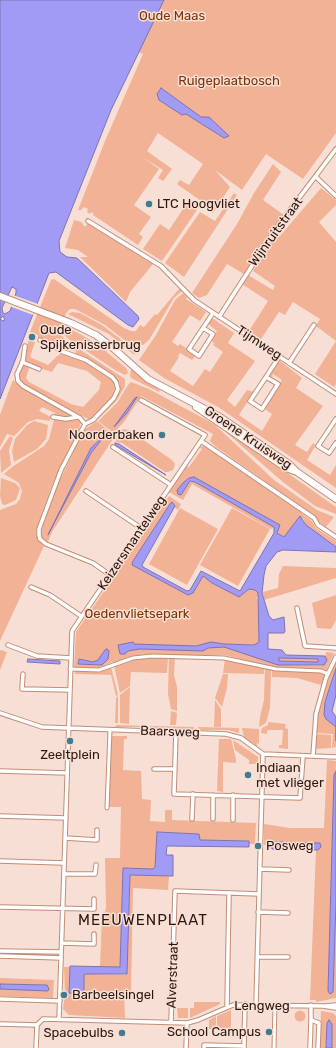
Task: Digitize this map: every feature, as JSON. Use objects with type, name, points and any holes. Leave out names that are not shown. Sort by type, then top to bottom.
[{"type":"main road","name":"Groene Kruisweg","points":[[0,296],[71,322],[103,339],[148,379],[220,417],[289,464],[297,472],[336,499]]},
{"type":"street","name":"Wijnruitstraat","points":[[219,317],[275,230],[316,177],[336,148]]},
{"type":"street","points":[[316,177],[336,196]]},
{"type":"street","name":"Tijmweg","points":[[88,221],[161,266],[191,297],[336,394]]},
{"type":"street","points":[[203,328],[213,334],[199,356],[189,349],[203,328],[213,313]]},
{"type":"street","points":[[289,363],[314,325]]},
{"type":"street","points":[[40,340],[61,351],[72,354],[94,364],[116,382],[118,389],[114,398],[93,420],[85,424],[61,470],[39,530],[40,539],[46,544],[93,563],[110,575]]},
{"type":"street","points":[[26,346],[17,374],[20,384],[78,416],[85,424]]},
{"type":"street","points":[[266,377],[278,384],[262,409],[250,401],[279,357]]},
{"type":"street","points":[[22,362],[39,369]]},
{"type":"street","points":[[141,400],[205,435],[201,441],[314,518],[318,525],[336,537]]},
{"type":"street","points":[[53,417],[66,419],[78,416]]},
{"type":"street","points":[[336,419],[318,446],[329,453],[336,443]]},
{"type":"street","name":"Keizersmantelweg","points":[[59,1019],[72,631],[201,441]]},
{"type":"street","points":[[113,447],[171,485]]},
{"type":"street","points":[[86,491],[141,528]]},
{"type":"street","points":[[31,586],[50,595],[81,616]]},
{"type":"street","points":[[297,608],[306,646],[336,648]]},
{"type":"street","points":[[8,645],[37,656],[71,658]]},
{"type":"street","points":[[70,669],[99,670],[133,658],[152,656],[224,658],[276,669],[321,671],[328,674]]},
{"type":"street","points":[[313,756],[315,717],[328,674],[336,658]]},
{"type":"street","points":[[23,674],[22,689],[70,690]]},
{"type":"street","name":"Baarsweg","points":[[0,713],[38,727],[232,735],[241,738],[264,754]]},
{"type":"street","points":[[107,808],[110,730]]},
{"type":"street","points":[[176,732],[174,794],[300,798],[303,756]]},
{"type":"street","points":[[256,1004],[264,754],[336,757]]},
{"type":"street","points":[[154,768],[175,769]]},
{"type":"street","points":[[0,771],[67,773]]},
{"type":"street","points":[[192,819],[193,794]]},
{"type":"street","points":[[213,795],[213,819]]},
{"type":"street","points":[[233,820],[234,796]]},
{"type":"street","points":[[0,816],[66,818]]},
{"type":"street","points":[[65,838],[97,840],[97,830]]},
{"type":"street","points":[[0,861],[64,863]]},
{"type":"street","points":[[64,874],[95,874],[96,865]]},
{"type":"street","points":[[260,869],[289,870]]},
{"type":"street","name":"Alverstraat","points":[[171,1022],[175,891],[259,894]]},
{"type":"street","points":[[227,1006],[229,893]]},
{"type":"street","points":[[0,906],[94,909],[94,899]]},
{"type":"street","points":[[258,912],[288,913]]},
{"type":"street","points":[[62,943],[94,944],[94,934]]},
{"type":"street","points":[[0,951],[61,952]]},
{"type":"street","points":[[0,956],[61,958]]},
{"type":"street","points":[[257,957],[288,957]]},
{"type":"street","points":[[0,999],[60,1001]]},
{"type":"street","points":[[204,1048],[204,1045],[244,1047],[245,1004]]},
{"type":"street","name":"Lengweg","points":[[37,1025],[42,1019],[187,1023],[198,1020],[227,1006],[245,1004],[311,1005],[336,1008]]},
{"type":"street","name":"Lengweg","points":[[325,1006],[336,1004]]},
{"type":"street","points":[[274,1048],[275,1005]]},
{"type":"street","points":[[310,1048],[311,1005]]},
{"type":"street","points":[[311,1020],[319,1023],[318,1048]]},
{"type":"street","points":[[186,1048],[187,1023]]},
{"type":"street","points":[[0,1024],[37,1025],[36,1048]]},
{"type":"green space","name":"Ruigeplaatbosch","points":[[164,0],[336,0],[336,133],[303,179],[266,154],[242,190],[215,170],[230,187],[213,213],[207,210],[208,206],[177,184],[180,180],[189,185],[203,164],[158,133],[147,151],[172,169],[163,181],[158,178],[163,170],[142,157],[159,169],[134,205],[151,217],[139,234],[143,237],[138,245],[93,215],[94,214],[91,212],[90,214],[87,212],[88,209],[84,207],[81,210],[78,210],[105,141],[143,54],[138,52]]},
{"type":"green space","points":[[273,164],[281,172],[263,200],[284,215],[244,274],[227,264],[207,295],[199,298],[192,293],[237,224],[254,193]]},
{"type":"green space","points":[[321,188],[336,200],[336,205],[319,222],[336,242],[336,341],[316,326],[320,319],[293,302],[285,315],[279,312],[261,339],[249,331],[268,301],[242,284],[248,275],[273,290],[275,286],[253,271],[277,233],[280,236]]},
{"type":"green space","points":[[234,193],[237,195],[184,277],[165,263],[200,212],[215,221]]},
{"type":"green space","points":[[187,203],[197,210],[162,261],[143,249],[160,224],[169,230]]},
{"type":"green space","points":[[74,220],[81,222],[85,227],[88,223],[153,264],[130,292],[126,302],[80,257],[88,257],[78,250],[65,248]]},
{"type":"green space","points":[[54,279],[124,328],[131,331],[136,331],[140,325],[144,327],[155,314],[157,315],[178,290],[180,289],[182,291],[174,298],[149,340],[143,345],[127,342],[105,325],[75,309],[70,309],[66,313],[60,331],[61,335],[66,340],[58,346],[38,338],[38,335],[30,332],[51,280]]},
{"type":"green space","points":[[183,293],[187,297],[186,299],[206,312],[200,321],[190,315],[172,342],[178,346],[180,344],[196,355],[192,360],[180,353],[170,371],[193,386],[205,369],[210,372],[223,352],[213,345],[214,343],[211,340],[217,331],[208,324],[212,318],[234,333],[228,343],[255,361],[227,400],[235,407],[247,390],[254,392],[239,415],[262,431],[272,414],[266,410],[266,405],[282,380],[273,374],[272,377],[269,375],[280,361],[302,378],[296,388],[323,406],[295,445],[307,452],[313,443],[316,445],[307,460],[330,475],[336,465],[336,488],[218,407],[164,378],[139,360],[156,335],[175,300]]},
{"type":"green space","points":[[72,312],[80,313],[102,325],[127,344],[138,346],[140,353],[133,354],[109,334],[68,314]]},
{"type":"green space","points":[[63,325],[96,343],[127,369],[128,373],[125,375],[115,370],[70,340],[63,334]]},
{"type":"green space","points":[[29,340],[35,342],[30,357],[48,365],[61,354],[80,359],[92,365],[113,381],[116,387],[113,397],[90,420],[21,383],[18,375]],"holes":[[[58,363],[87,371],[101,382],[99,390],[83,407],[71,404],[29,382],[26,378],[30,365],[52,372]]]},
{"type":"green space","points":[[67,341],[125,379],[125,386],[117,400],[100,417],[93,421],[119,392],[120,384],[116,378],[91,361],[75,354],[76,351],[65,347],[63,350],[59,348]]},
{"type":"green space","points":[[336,341],[336,384],[334,387],[315,374]]},
{"type":"green space","points":[[131,369],[160,390],[159,392],[131,378]]},
{"type":"green space","points":[[13,380],[22,388],[74,415],[65,417],[54,415],[55,413],[42,407],[39,411],[51,417],[50,421],[37,419],[28,422],[14,436],[7,434],[0,447],[0,415]]},
{"type":"green space","points":[[131,382],[149,389],[214,424],[274,480],[317,510],[334,517],[326,527],[319,522],[315,516],[216,447],[210,441],[213,434],[141,396],[124,422],[115,431],[111,431],[98,421],[117,403]]},
{"type":"green space","points":[[76,419],[81,422],[79,429],[52,485],[36,531],[37,537],[44,546],[0,641],[0,510],[16,504],[20,499],[22,491],[19,483],[4,474],[44,446],[49,439],[54,420]]},
{"type":"green space","points":[[212,420],[336,507],[336,514],[315,506],[283,482]]},
{"type":"green space","points":[[34,421],[48,425],[46,439],[37,449],[14,462],[12,451],[15,439],[27,425]]},
{"type":"green space","points":[[97,421],[110,432],[113,439],[52,532],[48,542],[42,538],[41,532],[57,486],[84,430]],"holes":[[[105,434],[91,453],[49,535],[91,448]]]},
{"type":"green space","points":[[123,429],[129,430],[172,460],[175,464],[173,470],[165,472],[122,443],[116,442],[117,435]]},
{"type":"green space","points":[[10,436],[13,438],[9,450],[11,465],[1,473],[0,451]]},
{"type":"green space","points":[[204,446],[226,459],[302,512],[301,513],[311,520],[316,528],[336,541],[336,547],[306,525],[303,518],[285,537],[277,533],[280,525],[191,477],[183,493],[189,482],[195,482],[275,527],[271,529],[192,484],[183,500],[169,492],[186,466],[189,467],[202,449],[199,447]]},
{"type":"green space","points":[[1,478],[15,483],[20,488],[16,500],[5,505],[2,504],[0,496]]},
{"type":"green space","name":"Oedenvlietsepark","points":[[169,496],[181,504],[178,510],[170,504],[132,563],[188,595],[203,576],[212,583],[239,597],[249,589],[255,590],[258,593],[258,597],[255,598],[258,599],[259,642],[255,645],[229,644],[256,657],[278,665],[322,666],[325,664],[326,652],[334,653],[326,671],[277,668],[225,655],[144,655],[142,653],[142,655],[113,663],[112,662],[100,668],[74,668],[76,632],[86,617],[88,617],[87,616],[111,581],[113,581],[112,579],[119,572],[117,572]]},
{"type":"green space","points":[[180,508],[218,529],[187,585],[149,564]]},
{"type":"green space","points":[[232,508],[270,529],[238,586],[200,565]]},
{"type":"green space","points":[[283,566],[336,568],[336,578],[264,600],[263,592],[278,588],[279,574]]},
{"type":"green space","points":[[336,595],[336,620],[331,629],[317,628],[312,603]]},
{"type":"green space","points":[[0,651],[7,652],[0,670]]},
{"type":"green space","points":[[168,657],[167,673],[131,672],[130,686],[120,693],[114,665],[139,658]]},
{"type":"green space","points":[[169,657],[175,657],[174,675],[177,687],[177,711],[171,709],[168,694]]},
{"type":"green space","points":[[279,657],[319,659],[318,662],[279,661]]},
{"type":"green space","points":[[225,659],[264,668],[264,674],[223,673]]},
{"type":"green space","points":[[336,660],[336,667],[325,702],[326,719],[336,727],[336,747],[332,748],[333,734],[316,733],[317,714]]},
{"type":"green space","points":[[111,667],[118,695],[116,696],[111,675],[75,674],[76,670],[99,671]]},
{"type":"green space","points":[[265,668],[271,669],[270,708],[266,723],[259,727],[264,700]]},
{"type":"green space","points":[[272,670],[325,674],[321,685],[297,678],[272,677]]},
{"type":"green space","points":[[223,674],[228,674],[227,688],[222,707],[215,698]]},
{"type":"green space","points":[[130,687],[129,724],[120,723],[120,695]]},
{"type":"green space","points":[[118,696],[118,723],[115,723],[116,698]]},
{"type":"green space","points":[[215,700],[221,709],[221,727],[214,727]]},
{"type":"green space","points":[[171,711],[177,713],[176,725],[170,725]]},
{"type":"green space","points":[[268,722],[286,724],[285,728],[288,729],[288,749],[279,748],[279,745],[282,745],[283,730],[267,730],[267,734],[261,733],[262,728],[268,725]]},
{"type":"green space","points":[[116,725],[147,726],[147,727],[115,727]]},
{"type":"green space","points":[[150,726],[194,727],[193,730],[151,728]]},
{"type":"green space","points":[[198,727],[239,728],[239,731],[238,733],[229,730],[199,730]]},
{"type":"green space","points":[[242,728],[259,729],[259,744],[257,743],[257,746],[244,737]]},
{"type":"green space","points":[[316,734],[331,735],[331,748],[315,749]]},
{"type":"green space","points":[[111,736],[127,736],[127,739],[124,739],[123,770],[141,771],[142,799],[151,800],[150,821],[165,822],[165,810],[172,810],[172,820],[256,823],[255,844],[249,844],[249,841],[199,840],[199,834],[157,832],[156,866],[153,869],[123,868],[120,967],[100,967],[102,917],[106,907],[105,858],[120,858],[121,807],[109,807]]},
{"type":"green space","points":[[219,739],[231,739],[236,759],[236,763],[223,762],[223,792],[217,791]]},
{"type":"green space","points":[[233,740],[258,757],[258,764],[249,764],[249,760],[235,750]]},
{"type":"green space","points":[[327,760],[336,761],[328,991],[329,993],[333,991],[336,902],[336,998],[316,1002],[316,1000],[310,1000],[316,850],[318,850],[321,844],[273,842],[271,846],[264,845],[264,824],[290,828],[324,828]]},
{"type":"green space","points":[[131,875],[169,876],[168,890],[133,888],[131,993],[124,993],[125,1018],[69,1015],[63,1009],[65,995],[64,967],[70,967],[69,992],[71,994],[84,994],[84,975],[86,974],[126,975]]},
{"type":"green space","points":[[0,978],[54,980],[53,998],[0,996],[0,989],[48,990],[47,985],[0,984]]},
{"type":"green space","points":[[194,1002],[220,1002],[220,1004],[190,1018],[190,1008],[194,1008]]},
{"type":"green space","points":[[177,1008],[188,1008],[188,1018],[178,1018]]},
{"type":"green space","points":[[231,1010],[231,1028],[217,1029],[217,1016]]},
{"type":"green space","points":[[298,1011],[302,1011],[304,1012],[304,1020],[298,1021],[295,1018],[295,1014]]},
{"type":"green space","points":[[321,1011],[333,1013],[336,1016],[336,1048],[332,1048],[332,1024],[327,1023],[326,1048],[320,1048]]},
{"type":"green space","points":[[216,1016],[216,1029],[209,1029],[209,1020]]},
{"type":"shaded area","points":[[0,0],[164,0],[111,110],[59,241],[60,252],[67,257],[77,258],[138,316],[139,319],[133,327],[128,325],[56,272],[49,273],[0,399]],"holes":[[[12,287],[16,289],[10,311],[5,314],[3,313],[2,308]],[[3,316],[5,320],[3,321],[0,319]]]},
{"type":"shaded area","points":[[161,88],[201,117],[209,117],[229,136],[224,138],[186,114],[182,115],[159,100],[157,94]]},
{"type":"shaded area","points":[[137,397],[127,413],[114,427],[135,398]]},
{"type":"shaded area","points":[[106,434],[91,453],[48,535],[91,448]]},
{"type":"shaded area","points":[[115,443],[119,444],[166,475],[115,445]]},
{"type":"shaded area","points":[[194,477],[280,525],[277,533],[284,537],[300,516],[306,525],[336,547],[336,552],[283,550],[277,552],[266,566],[262,593],[269,616],[273,620],[284,617],[284,633],[268,633],[268,649],[282,650],[286,655],[325,656],[327,660],[324,665],[278,665],[224,647],[208,648],[203,651],[140,649],[128,651],[125,654],[120,654],[118,645],[133,642],[134,644],[196,646],[211,642],[254,645],[259,642],[258,593],[255,590],[249,589],[239,597],[212,583],[203,576],[193,593],[188,595],[132,565],[133,561],[172,502],[175,506],[142,565],[143,567],[187,591],[190,590],[201,571],[240,591],[274,533],[274,527],[195,482],[190,481],[181,495],[178,494],[177,490],[189,478]],"holes":[[[279,658],[318,659],[318,662],[279,661]]]},
{"type":"shaded area","points":[[107,649],[109,651],[108,659],[102,665],[78,664],[79,659],[93,662],[98,660]]},
{"type":"shaded area","points":[[28,659],[60,661],[60,664],[27,662]]},
{"type":"shaded area","points":[[336,668],[336,695],[332,711],[336,717],[336,727],[326,719],[324,715],[325,702]]},
{"type":"shaded area","points":[[336,771],[336,902],[333,992],[330,994],[328,991],[334,775]]},
{"type":"shaded area","points":[[157,832],[199,834],[200,840],[249,841],[249,847],[167,846],[166,855],[173,855],[173,876],[130,875],[127,974],[86,974],[84,975],[84,994],[69,993],[70,966],[120,967],[123,868],[153,869],[155,867]]},
{"type":"shaded area","points":[[272,842],[320,843],[321,847],[318,850],[272,849]]},
{"type":"shaded area","points":[[0,984],[47,985],[49,989],[48,991],[0,989]]},
{"type":"shaded area","points":[[329,1020],[332,1024],[332,1048],[326,1048],[327,1023]]},
{"type":"pier","points":[[13,295],[38,304],[33,315],[9,306]]},
{"type":"place","name":"LTC Hoogvliet","points":[[149,204]]},
{"type":"place","name":"Oude Spijkenisserbrug","points":[[32,337]]},
{"type":"place","name":"Noorderbaken","points":[[162,435]]},
{"type":"place","name":"Zeeltplein","points":[[70,741]]},
{"type":"place","name":"Indiaan met vlieger","points":[[248,775]]},
{"type":"place","name":"Posweg","points":[[258,846]]},
{"type":"place","name":"Barbeelsingel","points":[[64,995]]},
{"type":"place","name":"School Campus","points":[[269,1032]]},
{"type":"place","name":"Spacebulbs","points":[[122,1033]]},
{"type":"district","name":"MEEUWENPLAAT","points":[[143,921]]},
{"type":"park label","name":"Oude Maas","points":[[172,16]]}]
